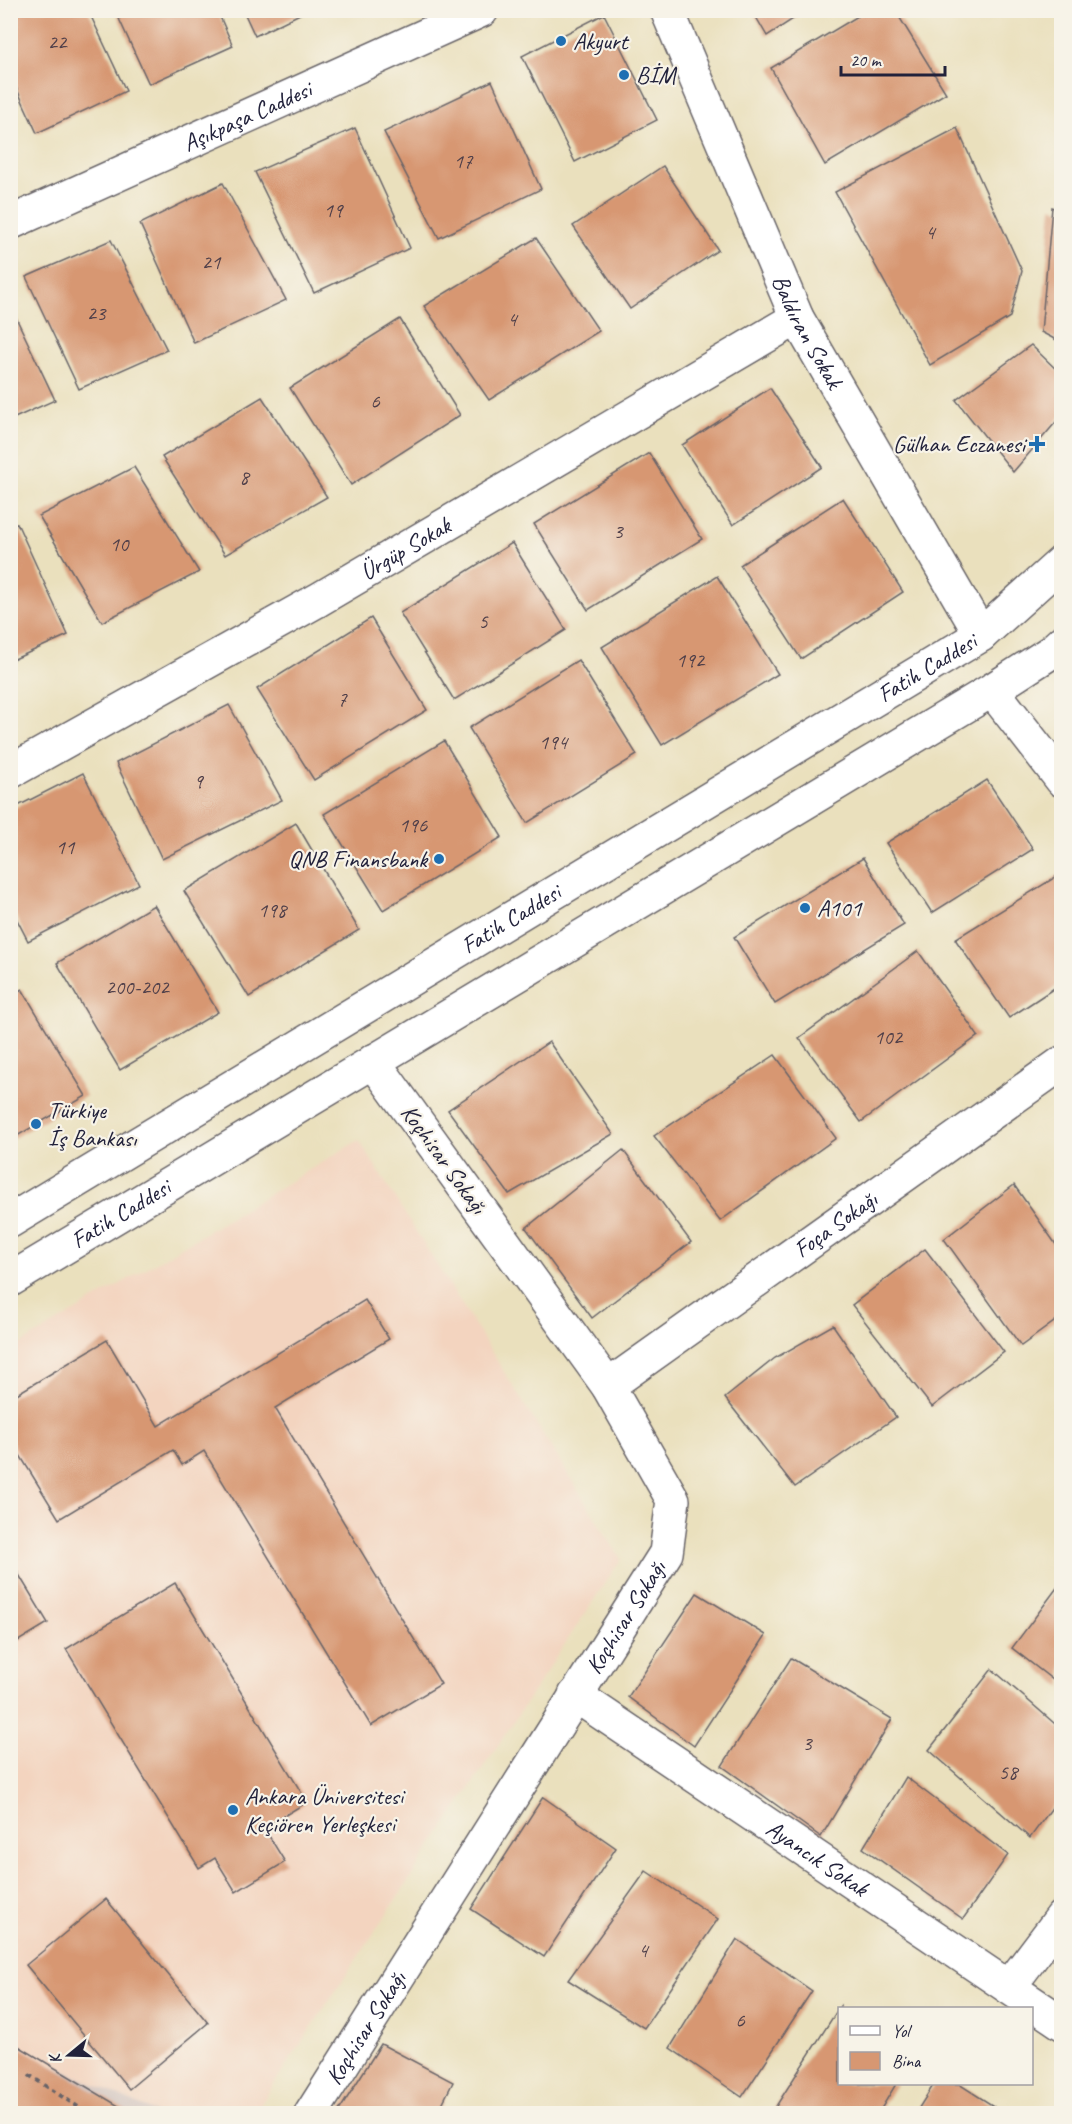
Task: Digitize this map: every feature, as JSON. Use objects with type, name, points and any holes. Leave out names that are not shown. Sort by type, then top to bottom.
[{"type":"street","name":"Aşıkpaşa Caddesi","points":[[10,223],[482,10]]},
{"type":"street","name":"Baldıran Sokak","points":[[667,10],[797,318],[981,635]]},
{"type":"street","name":"Ürgüp Sokak","points":[[10,772],[318,600],[797,318]]},
{"type":"street","name":"Fatih Caddesi","points":[[10,1221],[981,635],[1062,562]]},
{"type":"street","name":"Fatih Caddesi","points":[[10,1280],[992,690],[1051,652],[1062,642]]},
{"type":"street","points":[[992,690],[1062,780]]},
{"type":"street","name":"Koçhisar Sokağı","points":[[311,2114],[666,1553],[673,1500],[608,1386],[373,1061]]},
{"type":"street","name":"Foça Sokağı","points":[[608,1386],[1062,1063]]},
{"type":"street","name":"Ayancık Sokak","points":[[575,1695],[1062,2022]]},
{"type":"street","points":[[1009,1987],[1062,1917]]},
{"type":"path","points":[[29,2075],[89,2114]]},
{"type":"shaded area","name":"Ankara Üniversitesi Keçiören Yerleşkesi","points":[[359,1140],[621,1559],[255,2113],[127,2113],[11,2062],[11,1350]]},
{"type":"shaded area","points":[[10,2046],[157,2113],[106,2113]]},
{"type":"building","points":[[10,10],[88,10],[126,91],[37,133],[10,74]]},
{"type":"building","points":[[115,10],[217,10],[233,46],[149,84]]},
{"type":"building","points":[[243,10],[308,10],[255,36]]},
{"type":"building","points":[[752,10],[807,10],[767,36]]},
{"type":"building","points":[[868,10],[895,10],[946,93],[825,165],[771,68]]},
{"type":"building","points":[[604,14],[657,120],[575,162],[522,56]]},
{"type":"building","points":[[492,81],[541,189],[439,238],[384,132]]},
{"type":"building","points":[[10,122],[17,137],[10,140]]},
{"type":"building","points":[[355,128],[410,248],[314,293],[255,172]]},
{"type":"building","points":[[957,128],[1022,271],[1010,317],[930,365],[835,192]]},
{"type":"building","points":[[663,166],[718,250],[630,309],[573,226]]},
{"type":"building","points":[[223,183],[286,300],[194,343],[140,224]]},
{"type":"building","points":[[1052,207],[1062,211],[1062,343],[1041,332]]},
{"type":"building","points":[[536,238],[599,331],[489,400],[424,306]]},
{"type":"building","points":[[111,240],[167,350],[79,389],[26,277]]},
{"type":"building","points":[[10,305],[55,400],[10,420]]},
{"type":"building","points":[[400,319],[460,415],[351,485],[290,388]]},
{"type":"building","points":[[1031,345],[1062,375],[1062,415],[1013,472],[956,400]]},
{"type":"building","points":[[770,388],[822,467],[733,525],[682,445]]},
{"type":"building","points":[[262,397],[327,497],[225,555],[162,457]]},
{"type":"building","points":[[649,453],[702,539],[588,610],[534,524]]},
{"type":"building","points":[[134,467],[199,572],[102,622],[39,516]]},
{"type":"building","points":[[843,498],[903,592],[801,659],[740,565]]},
{"type":"building","points":[[17,523],[68,635],[10,661],[10,526]]},
{"type":"building","points":[[512,543],[566,630],[454,700],[400,613]]},
{"type":"building","points":[[717,576],[778,674],[662,745],[602,647]]},
{"type":"building","points":[[371,618],[427,710],[314,780],[257,689]]},
{"type":"building","points":[[578,660],[637,755],[527,823],[469,728]]},
{"type":"building","points":[[229,705],[282,800],[162,859],[116,763]]},
{"type":"building","points":[[444,741],[502,837],[383,910],[324,814]]},
{"type":"building","points":[[83,773],[139,884],[28,941],[10,906],[10,810]]},
{"type":"building","points":[[987,780],[1033,849],[932,913],[886,843]]},
{"type":"building","points":[[296,823],[359,930],[249,997],[184,891]]},
{"type":"building","points":[[863,858],[904,925],[775,1004],[734,937]]},
{"type":"building","points":[[1062,873],[1062,983],[1009,1018],[955,939]]},
{"type":"building","points":[[154,905],[218,1012],[120,1070],[57,963]]},
{"type":"building","points":[[918,951],[978,1036],[861,1122],[799,1038]]},
{"type":"building","points":[[22,989],[86,1096],[10,1140],[10,996]]},
{"type":"building","points":[[549,1042],[613,1134],[509,1194],[448,1110]]},
{"type":"building","points":[[775,1055],[836,1138],[720,1221],[654,1136]]},
{"type":"building","points":[[623,1150],[691,1242],[592,1318],[526,1228]]},
{"type":"building","points":[[1014,1185],[1062,1253],[1062,1316],[1021,1346],[944,1239]]},
{"type":"building","points":[[925,1249],[1004,1352],[932,1407],[852,1305]]},
{"type":"building","points":[[365,1300],[389,1339],[275,1408],[441,1684],[371,1726],[204,1451],[182,1465],[173,1450],[59,1519],[10,1439],[10,1398],[107,1340],[158,1426]]},
{"type":"building","points":[[833,1325],[896,1417],[795,1487],[725,1398],[775,1358]]},
{"type":"building","points":[[10,1560],[48,1623],[10,1646]]},
{"type":"building","points":[[1062,1581],[1062,1687],[1012,1648]]},
{"type":"building","points":[[175,1583],[307,1802],[264,1828],[285,1862],[236,1892],[215,1858],[199,1868],[66,1649]]},
{"type":"building","points":[[697,1593],[766,1635],[694,1746],[628,1697]]},
{"type":"building","points":[[791,1658],[892,1719],[821,1837],[722,1766]]},
{"type":"building","points":[[992,1669],[1062,1730],[1062,1794],[1030,1838],[929,1750]]},
{"type":"building","points":[[906,1777],[1008,1855],[963,1919],[863,1848]]},
{"type":"building","points":[[543,1797],[616,1848],[544,1957],[471,1909]]},
{"type":"building","points":[[646,1871],[718,1919],[644,2028],[568,1980]]},
{"type":"building","points":[[106,1899],[208,2023],[129,2089],[26,1965]]},
{"type":"building","points":[[737,1939],[812,1991],[742,2097],[670,2048]]},
{"type":"building","points":[[838,2009],[838,2085],[895,2085],[878,2114],[771,2114]]},
{"type":"building","points":[[10,2041],[132,2114],[10,2114]]},
{"type":"building","points":[[381,2044],[453,2082],[437,2114],[337,2114]]},
{"type":"building","points":[[933,2085],[961,2085],[1006,2114],[915,2114]]},
{"type":"place","name":"Akyurt","points":[[561,41]]},
{"type":"place","name":"BİM","points":[[624,75]]},
{"type":"place","name":"Gülhan Eczanesi","points":[[1037,444]]},
{"type":"place","name":"QNB Finansbank","points":[[439,859]]},
{"type":"place","name":"A101","points":[[805,908]]},
{"type":"place","name":"Türkiye İş Bankası","points":[[36,1124]]},
{"type":"place","name":"Ankara Üniversitesi Keçiören Yerleşkesi","points":[[233,1810]]}]
